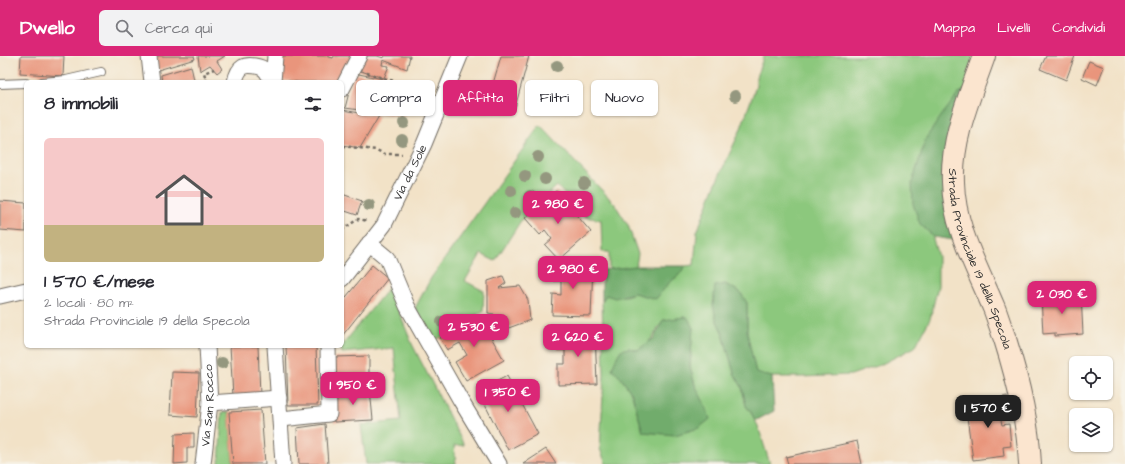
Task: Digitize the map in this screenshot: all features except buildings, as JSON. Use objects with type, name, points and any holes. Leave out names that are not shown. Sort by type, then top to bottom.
[{"type":"main road","name":"Strada Provinciale 19 della Specola","points":[[984,56],[955,147],[953,182],[959,225],[977,270],[995,308],[1011,358],[1023,406],[1030,464]]},
{"type":"street","points":[[149,56],[152,80]]},
{"type":"street","points":[[272,80],[275,56]]},
{"type":"street","name":"Via da Sole","points":[[344,276],[384,224],[419,154],[460,56]]},
{"type":"street","points":[[236,80],[242,62],[265,70],[271,80]]},
{"type":"street","points":[[344,85],[356,63]]},
{"type":"street","points":[[369,243],[387,258],[407,306],[498,464]]},
{"type":"street","points":[[0,296],[24,290]]},
{"type":"street","name":"Via San Rocco","points":[[203,464],[210,403],[207,348]]},
{"type":"street","points":[[275,348],[283,464]]},
{"type":"street","points":[[281,419],[329,414],[328,348]]},
{"type":"street","points":[[210,403],[279,398]]},
{"type":"lane","points":[[66,80],[101,72]]},
{"type":"lane","points":[[0,84],[24,83]]},
{"type":"path","points":[[356,63],[394,80]]},
{"type":"path","points":[[206,80],[204,73],[214,69]]},
{"type":"path","points":[[344,146],[376,150],[385,154],[419,154]]},
{"type":"path","points":[[344,229],[358,219],[384,224]]},
{"type":"green space","points":[[764,56],[978,56],[920,224],[932,235],[938,257],[938,286],[930,319],[915,347],[880,365],[851,375],[772,377],[756,374],[747,333],[747,303],[740,292],[725,284],[716,319],[723,334],[734,373],[742,387],[746,406],[751,412],[758,426],[770,464],[606,464],[600,449],[604,375],[602,301],[606,295],[626,296],[634,293],[656,298],[669,283],[679,275],[685,266],[694,265],[697,232],[715,185],[740,131],[756,86],[756,77]],"holes":[[[685,317],[693,328],[690,367],[695,385],[704,403],[658,433],[643,432],[632,394],[613,369],[628,348],[638,350],[650,340],[658,327],[675,319]]]},
{"type":"green space","points":[[966,89],[954,240],[933,237],[920,224],[913,204],[912,183],[926,138],[959,93]]},
{"type":"green space","points":[[540,125],[614,203],[628,225],[638,254],[636,266],[609,269],[609,252],[602,252],[601,220],[586,217],[557,186],[522,219],[495,261],[481,254],[465,281],[484,291],[483,311],[433,342],[415,308],[431,278]]},
{"type":"green space","points":[[636,266],[685,266],[679,275],[669,283],[656,299],[634,293],[615,298],[606,295],[602,301],[602,270]]},
{"type":"green space","points":[[725,284],[740,292],[747,303],[747,333],[756,373],[772,377],[774,411],[755,421],[751,412],[746,406],[742,387],[734,373],[723,334],[716,319],[713,305],[715,286]]},
{"type":"green space","points":[[389,287],[412,344],[464,445],[454,446],[456,464],[366,464],[361,425],[401,421],[394,348],[342,353],[341,348],[344,348],[344,343]]},
{"type":"green space","points":[[685,317],[688,318],[693,328],[690,367],[695,385],[710,419],[699,428],[675,435],[643,432],[632,394],[619,375],[612,369],[621,350],[628,348],[638,350],[654,338],[663,320]]},
{"type":"green space","points":[[229,412],[233,464],[219,464],[222,413]]}]
